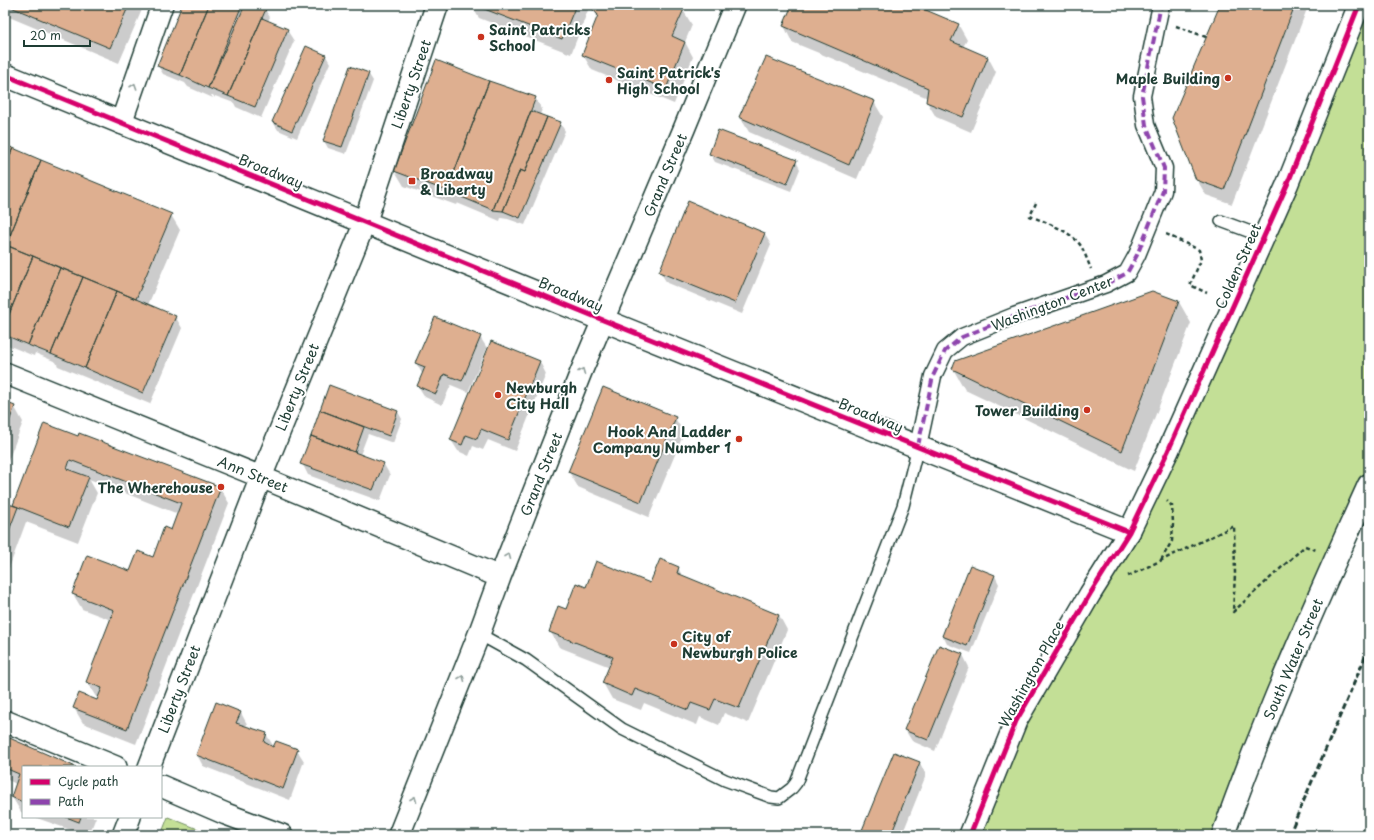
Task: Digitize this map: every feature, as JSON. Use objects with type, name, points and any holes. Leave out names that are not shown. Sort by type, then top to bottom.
[{"type":"street","points":[[121,122],[162,5]]},
{"type":"street","name":"Liberty Street","points":[[149,766],[261,477],[365,222],[437,5]]},
{"type":"street","name":"Grand Street","points":[[399,835],[603,320],[735,5]]},
{"type":"street","name":"Сolden Street","points":[[1129,532],[1153,484],[1287,185],[1359,5]]},
{"type":"street","name":"Washington Center","points":[[918,446],[933,376],[945,351],[962,337],[1014,316],[1099,287],[1127,273],[1137,255],[1163,191],[1164,168],[1146,125],[1142,96],[1160,12]]},
{"type":"street","name":"Broadway","points":[[5,75],[603,320],[1129,532]]},
{"type":"street","name":"Ann Street","points":[[5,373],[261,477],[500,577]]},
{"type":"street","name":"South Water Street","points":[[1223,835],[1240,787],[1292,659],[1369,484]]},
{"type":"street","name":"Washington Place","points":[[970,835],[1016,721],[1090,594],[1129,532]]},
{"type":"street","points":[[5,721],[114,766]]},
{"type":"street","points":[[162,786],[226,814],[282,835]]},
{"type":"street","points":[[123,835],[130,818]]},
{"type":"lane","points":[[1221,221],[1264,237]]},
{"type":"lane","points":[[479,634],[526,660],[622,729],[725,780],[771,797],[779,798],[792,788],[799,776],[903,506],[918,446]]},
{"type":"path","points":[[1160,12],[1206,37]]},
{"type":"path","points":[[1036,203],[1030,216],[1054,226],[1070,236],[1080,246],[1099,287]]},
{"type":"path","points":[[1149,225],[1199,250],[1201,260],[1190,285],[1208,293]]},
{"type":"path","points":[[1153,484],[1172,506],[1172,541],[1161,560]]},
{"type":"path","points":[[1125,577],[1234,526],[1235,574],[1233,612],[1305,546],[1337,557]]},
{"type":"green space","points":[[1369,5],[1369,492],[1226,835],[970,835],[1016,721],[1129,532]]},
{"type":"green space","points":[[168,817],[213,835],[161,835]]},
{"type":"building","points":[[6,5],[129,5],[110,48]]},
{"type":"building","points":[[182,5],[209,5],[180,75],[157,66]]},
{"type":"building","points":[[209,5],[242,5],[208,88],[180,75]]},
{"type":"building","points":[[245,5],[257,5],[266,9],[228,96],[208,88]]},
{"type":"building","points":[[474,5],[576,5],[562,39]]},
{"type":"building","points":[[592,5],[674,5],[684,9],[672,36],[685,42],[666,89],[582,55],[598,15],[591,7]]},
{"type":"building","points":[[792,5],[914,5],[959,24],[951,41],[988,57],[963,117],[926,102],[928,88],[783,26]]},
{"type":"building","name":"Maple Building","points":[[1220,5],[1295,5],[1224,190],[1196,180],[1172,118]]},
{"type":"building","points":[[262,18],[288,29],[255,107],[228,96]]},
{"type":"building","points":[[306,46],[326,55],[292,131],[272,122]]},
{"type":"building","points":[[766,57],[875,101],[849,165],[739,117]]},
{"type":"building","points":[[436,60],[489,81],[447,191],[394,171]]},
{"type":"building","points":[[350,66],[369,73],[342,147],[323,141]]},
{"type":"building","points":[[489,81],[536,97],[493,210],[447,191]]},
{"type":"building","points":[[531,111],[547,117],[525,172],[520,170],[503,211],[493,210]]},
{"type":"building","points":[[547,117],[561,122],[520,218],[503,211],[520,170],[525,172]]},
{"type":"building","points":[[718,130],[797,160],[787,184],[709,154]]},
{"type":"building","points":[[5,145],[13,148],[5,167]]},
{"type":"building","points":[[13,148],[41,160],[6,245],[5,167]]},
{"type":"building","points":[[41,160],[172,214],[136,299],[6,245]]},
{"type":"building","points":[[688,201],[765,233],[735,303],[659,272]]},
{"type":"building","points":[[5,245],[33,256],[5,324]]},
{"type":"building","points":[[33,256],[60,268],[28,345],[5,335],[5,324]]},
{"type":"building","points":[[60,268],[83,277],[51,354],[28,345]]},
{"type":"building","points":[[83,277],[117,291],[85,368],[51,354]]},
{"type":"building","points":[[117,291],[176,316],[143,393],[85,368]]},
{"type":"building","name":"Tower Building","points":[[1152,291],[1179,301],[1122,451],[952,369],[955,361]]},
{"type":"building","points":[[435,317],[481,336],[462,381],[444,374],[436,394],[417,386],[425,367],[415,363]]},
{"type":"building","name":"Newburgh City Hall","points":[[491,341],[540,361],[508,440],[481,429],[477,439],[466,435],[462,445],[450,440]]},
{"type":"building","points":[[329,385],[398,411],[389,436],[320,410]]},
{"type":"building","points":[[603,387],[676,417],[641,502],[568,472]]},
{"type":"building","points":[[5,402],[15,406],[5,432]]},
{"type":"building","points":[[320,410],[364,427],[355,452],[311,436]]},
{"type":"building","points":[[44,423],[78,436],[79,433],[221,487],[127,729],[73,708],[79,693],[97,700],[102,688],[86,682],[114,610],[72,594],[87,555],[130,571],[138,551],[153,557],[164,527],[171,530],[181,503],[70,460],[67,469],[89,477],[69,527],[13,505]]},
{"type":"building","points":[[311,436],[384,463],[373,490],[300,464]]},
{"type":"building","points":[[5,503],[18,507],[5,541]]},
{"type":"building","name":"City of Newburgh Police","points":[[660,559],[679,567],[677,573],[779,615],[739,708],[715,699],[710,710],[691,703],[688,710],[635,689],[632,696],[602,683],[613,657],[549,632],[558,606],[566,609],[576,583],[586,587],[596,561],[650,583]]},
{"type":"building","points":[[970,565],[995,575],[967,646],[942,636]]},
{"type":"building","points":[[939,645],[963,654],[928,740],[904,730]]},
{"type":"building","points":[[216,702],[241,712],[236,723],[267,733],[264,742],[273,747],[276,741],[298,749],[283,789],[196,755]]},
{"type":"building","points":[[5,736],[74,766],[22,766],[22,802],[11,797],[19,774],[5,768]]},
{"type":"building","points":[[894,752],[920,762],[891,835],[860,835]]},
{"type":"building","points":[[69,818],[81,818],[79,822]]},
{"type":"building","points":[[660,831],[671,835],[658,835]]},
{"type":"railway","points":[[1289,835],[1369,648]]},
{"type":"marked path","points":[[918,446],[933,376],[945,351],[962,337],[1014,316],[1106,284],[1127,273],[1137,255],[1163,191],[1164,168],[1146,125],[1142,96],[1161,5]]},
{"type":"cycle path","points":[[970,835],[1016,721],[1090,594],[1129,532],[1168,451],[1287,185],[1359,5]]},
{"type":"cycle path","points":[[5,75],[603,320],[1129,532]]},
{"type":"place","name":"Saint Patricks School","points":[[481,37]]},
{"type":"place","name":"Maple Building","points":[[1228,78]]},
{"type":"place","name":"Saint Patrick's High School","points":[[609,80]]},
{"type":"place","name":"Broadway & Liberty","points":[[412,181]]},
{"type":"place","name":"Newburgh City Hall","points":[[498,395]]},
{"type":"place","name":"Tower Building","points":[[1087,410]]},
{"type":"place","name":"Hook And Ladder Company Number 1","points":[[739,439]]},
{"type":"place","name":"The Wherehouse","points":[[221,487]]},
{"type":"place","name":"City of Newburgh Police","points":[[674,644]]}]
